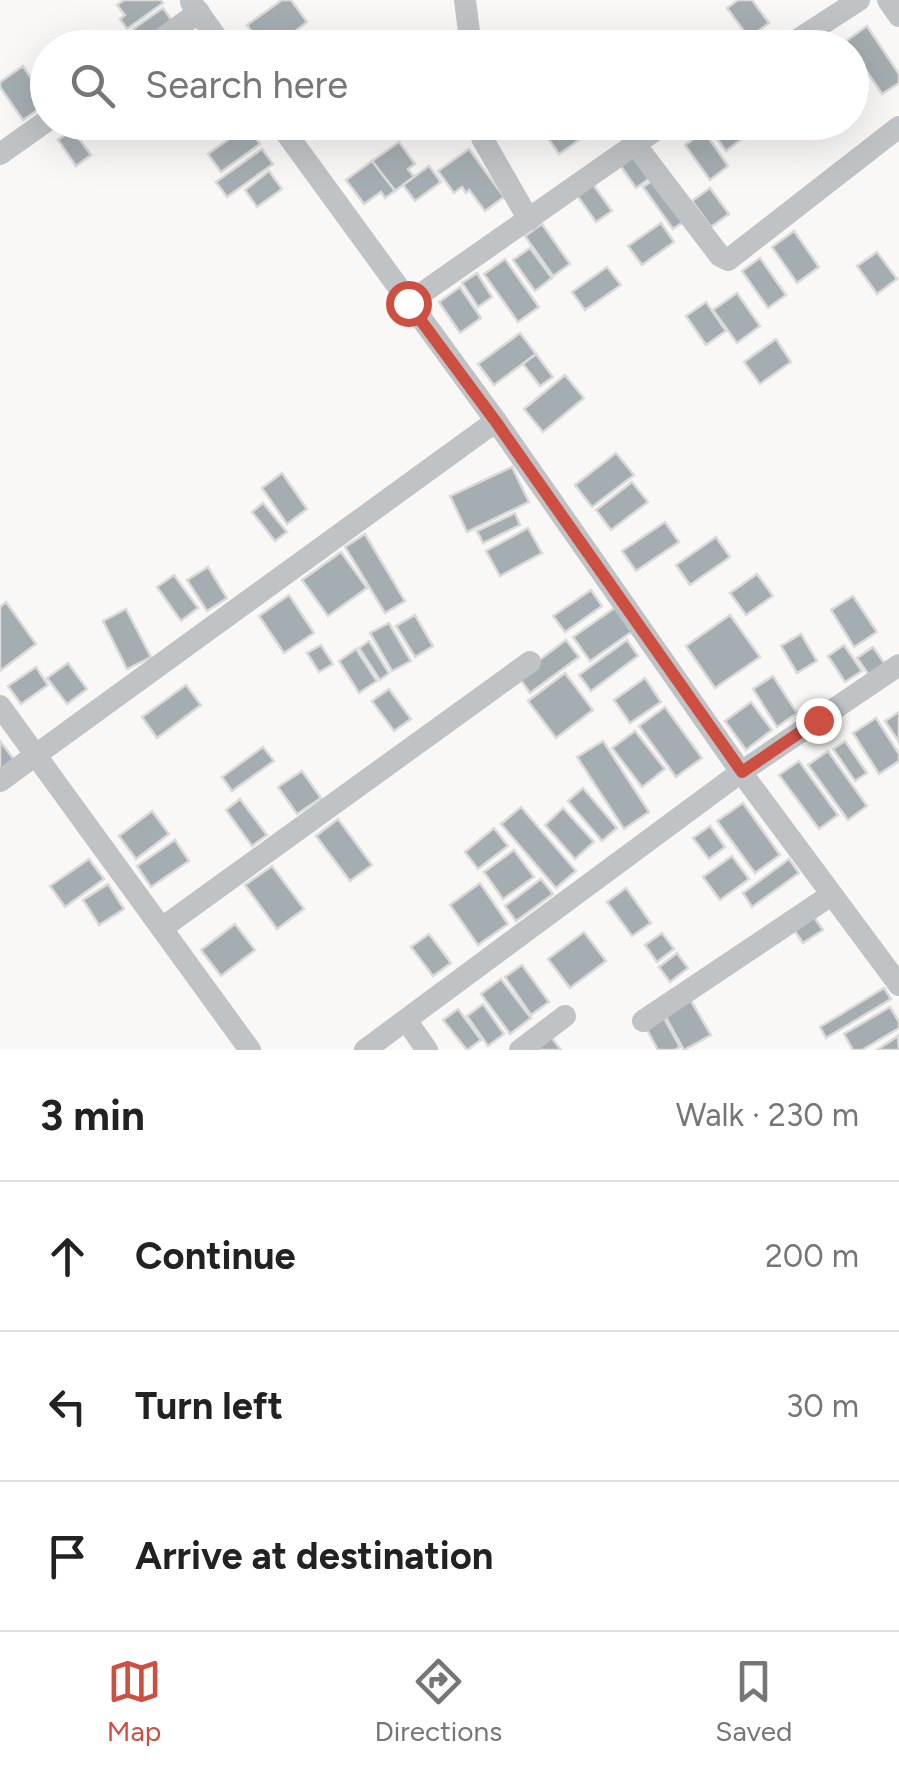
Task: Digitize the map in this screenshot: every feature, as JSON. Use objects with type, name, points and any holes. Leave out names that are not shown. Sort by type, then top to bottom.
[{"type":"street","points":[[465,0],[468,30]]},
{"type":"street","points":[[812,30],[859,0]]},
{"type":"street","points":[[888,0],[899,16]]},
{"type":"street","points":[[168,30],[194,6],[211,30]]},
{"type":"street","points":[[634,143],[720,256],[728,260],[899,127]]},
{"type":"street","points":[[0,154],[30,133]]},
{"type":"street","points":[[291,140],[496,422],[742,772],[899,985]]},
{"type":"street","points":[[483,140],[529,220]]},
{"type":"street","points":[[408,303],[639,140]]},
{"type":"street","points":[[0,781],[496,422]]},
{"type":"street","points":[[162,928],[530,662]]},
{"type":"street","points":[[365,1050],[742,772],[899,666]]},
{"type":"street","points":[[0,706],[250,1050]]},
{"type":"street","points":[[643,1021],[831,895]]},
{"type":"street","points":[[520,1050],[565,1016]]},
{"type":"street","points":[[406,1020],[427,1050]]},
{"type":"building","points":[[124,0],[163,3],[127,29],[120,19],[125,15],[117,5]]},
{"type":"building","points":[[282,0],[291,0],[307,22],[297,30],[250,30],[247,25]]},
{"type":"building","points":[[738,0],[752,0],[769,23],[760,30],[743,30],[727,8]]},
{"type":"building","points":[[163,8],[175,25],[168,30],[133,29]]},
{"type":"building","points":[[867,26],[899,74],[899,83],[882,94],[869,75],[869,30],[861,30]]},
{"type":"building","points":[[23,66],[30,76],[30,115],[23,120],[0,82]]},
{"type":"building","points":[[58,140],[80,140],[91,155],[76,166]]},
{"type":"building","points":[[228,140],[257,140],[260,144],[221,172],[208,154]]},
{"type":"building","points":[[549,140],[579,140],[559,154]]},
{"type":"building","points":[[692,140],[710,140],[728,166],[710,180],[685,145]]},
{"type":"building","points":[[718,140],[740,140],[726,151]]},
{"type":"building","points":[[399,142],[415,164],[408,169],[414,177],[395,191],[372,161]]},
{"type":"building","points":[[262,149],[273,164],[227,197],[216,182]]},
{"type":"building","points":[[469,149],[504,197],[485,211],[469,190],[466,193],[462,187],[454,193],[438,171]]},
{"type":"building","points":[[631,153],[649,179],[636,188],[618,162]]},
{"type":"building","points":[[372,161],[395,191],[385,198],[381,192],[364,204],[346,180]]},
{"type":"building","points":[[429,166],[441,182],[415,201],[403,185]]},
{"type":"building","points":[[269,171],[282,189],[257,207],[245,190]]},
{"type":"building","points":[[659,176],[689,218],[673,229],[643,187]]},
{"type":"building","points":[[592,183],[612,211],[596,222],[576,194]]},
{"type":"building","points":[[710,188],[729,214],[711,227],[692,201]]},
{"type":"building","points":[[661,223],[674,242],[642,265],[628,246]]},
{"type":"building","points":[[542,224],[570,264],[553,276],[525,236]]},
{"type":"building","points":[[794,231],[819,267],[797,283],[772,247]]},
{"type":"building","points":[[530,248],[552,278],[535,291],[513,260]]},
{"type":"building","points":[[877,252],[897,279],[877,294],[857,266]]},
{"type":"building","points":[[760,258],[786,295],[768,308],[742,271]]},
{"type":"building","points":[[505,259],[539,307],[518,322],[484,274]]},
{"type":"building","points":[[607,267],[621,285],[585,310],[572,292]]},
{"type":"building","points":[[477,273],[492,297],[478,307],[462,283]]},
{"type":"building","points":[[460,287],[481,318],[460,333],[439,302]]},
{"type":"building","points":[[737,293],[760,326],[737,343],[713,310]]},
{"type":"building","points":[[706,302],[726,331],[706,345],[686,316]]},
{"type":"building","points":[[520,333],[536,354],[494,385],[478,364]]},
{"type":"building","points":[[776,339],[791,362],[760,384],[744,362]]},
{"type":"building","points":[[536,354],[553,377],[540,386],[523,364]]},
{"type":"building","points":[[565,375],[584,398],[543,432],[524,409]]},
{"type":"building","points":[[616,453],[634,475],[592,507],[575,485]]},
{"type":"building","points":[[512,467],[529,502],[467,532],[450,496]]},
{"type":"building","points":[[282,473],[307,509],[287,524],[262,488]]},
{"type":"building","points":[[632,482],[648,502],[611,530],[596,510]]},
{"type":"building","points":[[263,503],[287,532],[275,541],[252,512]]},
{"type":"building","points":[[515,513],[520,525],[483,543],[477,531]]},
{"type":"building","points":[[665,522],[679,542],[636,571],[622,551]]},
{"type":"building","points":[[528,528],[542,553],[500,576],[486,551]]},
{"type":"building","points":[[365,534],[405,601],[385,613],[345,547]]},
{"type":"building","points":[[716,537],[730,557],[690,585],[676,565]]},
{"type":"building","points":[[341,552],[367,588],[328,616],[302,580]]},
{"type":"building","points":[[208,567],[227,598],[207,611],[187,580]]},
{"type":"building","points":[[757,574],[773,596],[746,615],[730,593]]},
{"type":"building","points":[[174,575],[198,608],[181,621],[157,587]]},
{"type":"building","points":[[591,590],[602,606],[565,632],[553,616]]},
{"type":"building","points":[[289,595],[314,633],[284,653],[259,616]]},
{"type":"building","points":[[853,596],[877,632],[854,647],[831,610]]},
{"type":"building","points":[[6,602],[36,644],[0,671],[0,607]]},
{"type":"building","points":[[616,607],[633,631],[590,661],[573,637]]},
{"type":"building","points":[[126,609],[151,657],[127,669],[103,621]]},
{"type":"building","points":[[415,615],[433,646],[415,657],[396,626]]},
{"type":"building","points":[[730,615],[760,657],[715,688],[686,646]]},
{"type":"building","points":[[389,623],[411,661],[392,671],[370,633]]},
{"type":"building","points":[[801,634],[817,661],[797,673],[781,646]]},
{"type":"building","points":[[566,640],[579,657],[530,693],[518,676]]},
{"type":"building","points":[[627,640],[638,656],[591,691],[579,675]]},
{"type":"building","points":[[369,641],[389,673],[380,680],[359,648]]},
{"type":"building","points":[[321,645],[333,664],[319,672],[307,653]]},
{"type":"building","points":[[844,645],[862,671],[845,682],[828,656]]},
{"type":"building","points":[[873,647],[887,667],[871,678],[857,658]]},
{"type":"building","points":[[356,649],[377,681],[359,693],[339,661]]},
{"type":"building","points":[[68,663],[87,689],[67,704],[47,678]]},
{"type":"building","points":[[36,667],[48,685],[21,704],[8,686]]},
{"type":"building","points":[[565,673],[593,710],[556,738],[528,701]]},
{"type":"building","points":[[773,676],[797,713],[777,727],[753,689]]},
{"type":"building","points":[[645,678],[661,702],[630,723],[614,700]]},
{"type":"building","points":[[186,685],[201,705],[157,738],[142,717]]},
{"type":"building","points":[[389,689],[411,719],[394,731],[372,701]]},
{"type":"building","points":[[751,702],[772,730],[746,750],[725,721]]},
{"type":"building","points":[[665,707],[702,758],[676,777],[639,726]]},
{"type":"building","points":[[899,712],[899,742],[885,721]]},
{"type":"building","points":[[876,718],[899,754],[899,761],[879,774],[853,733]]},
{"type":"building","points":[[635,731],[665,769],[642,787],[612,748]]},
{"type":"building","points":[[0,741],[15,761],[0,772]]},
{"type":"building","points":[[603,741],[649,812],[624,829],[577,757]]},
{"type":"building","points":[[845,741],[867,773],[855,781],[833,749]]},
{"type":"building","points":[[263,747],[274,761],[232,791],[222,777]]},
{"type":"building","points":[[828,751],[867,806],[848,820],[808,765]]},
{"type":"building","points":[[799,761],[838,815],[819,829],[779,775]]},
{"type":"building","points":[[302,771],[321,798],[297,814],[278,787]]},
{"type":"building","points":[[583,788],[617,828],[602,841],[568,801]]},
{"type":"building","points":[[240,799],[267,835],[252,846],[226,810]]},
{"type":"building","points":[[743,803],[780,855],[755,873],[717,821]]},
{"type":"building","points":[[521,807],[576,871],[556,888],[501,824]]},
{"type":"building","points":[[563,808],[594,842],[575,859],[545,825]]},
{"type":"building","points":[[152,811],[169,834],[136,859],[119,836]]},
{"type":"building","points":[[338,819],[372,865],[350,881],[316,836]]},
{"type":"building","points":[[710,826],[725,847],[709,859],[693,838]]},
{"type":"building","points":[[494,828],[508,846],[478,869],[465,852]]},
{"type":"building","points":[[175,840],[189,861],[151,887],[137,866]]},
{"type":"building","points":[[514,850],[534,877],[503,899],[484,872]]},
{"type":"building","points":[[732,856],[749,879],[720,900],[703,877]]},
{"type":"building","points":[[89,859],[104,879],[65,907],[50,886]]},
{"type":"building","points":[[789,859],[799,873],[752,907],[743,893]]},
{"type":"building","points":[[272,866],[304,909],[277,929],[245,885]]},
{"type":"building","points":[[541,879],[553,894],[516,921],[505,906]]},
{"type":"building","points":[[480,883],[508,924],[478,945],[450,905]]},
{"type":"building","points":[[108,884],[124,909],[99,925],[83,900]]},
{"type":"building","points":[[626,888],[651,923],[632,936],[607,902]]},
{"type":"building","points":[[812,914],[823,930],[803,943],[792,927]]},
{"type":"building","points":[[235,924],[255,950],[221,976],[201,950]]},
{"type":"building","points":[[584,932],[606,961],[570,988],[548,959]]},
{"type":"building","points":[[662,933],[674,949],[657,962],[645,945]]},
{"type":"building","points":[[429,934],[451,963],[433,976],[411,947]]},
{"type":"building","points":[[677,953],[688,968],[670,982],[659,967]]},
{"type":"building","points":[[522,965],[549,1002],[531,1015],[505,977]]},
{"type":"building","points":[[501,979],[531,1018],[510,1034],[481,994]]},
{"type":"building","points":[[884,988],[891,999],[826,1038],[820,1027]]},
{"type":"building","points":[[690,999],[711,1035],[684,1050],[664,1014]]},
{"type":"building","points":[[483,1004],[504,1034],[488,1046],[467,1016]]},
{"type":"building","points":[[890,1007],[899,1028],[862,1050],[853,1050],[844,1034]]},
{"type":"building","points":[[458,1009],[481,1040],[467,1050],[443,1020]]},
{"type":"building","points":[[664,1018],[680,1047],[674,1050],[658,1050],[646,1028]]},
{"type":"building","points":[[898,1036],[899,1050],[877,1050]]},
{"type":"building","points":[[551,1037],[561,1050],[533,1050]]},
{"type":"route","points":[[408,303],[742,772],[818,720]]}]
